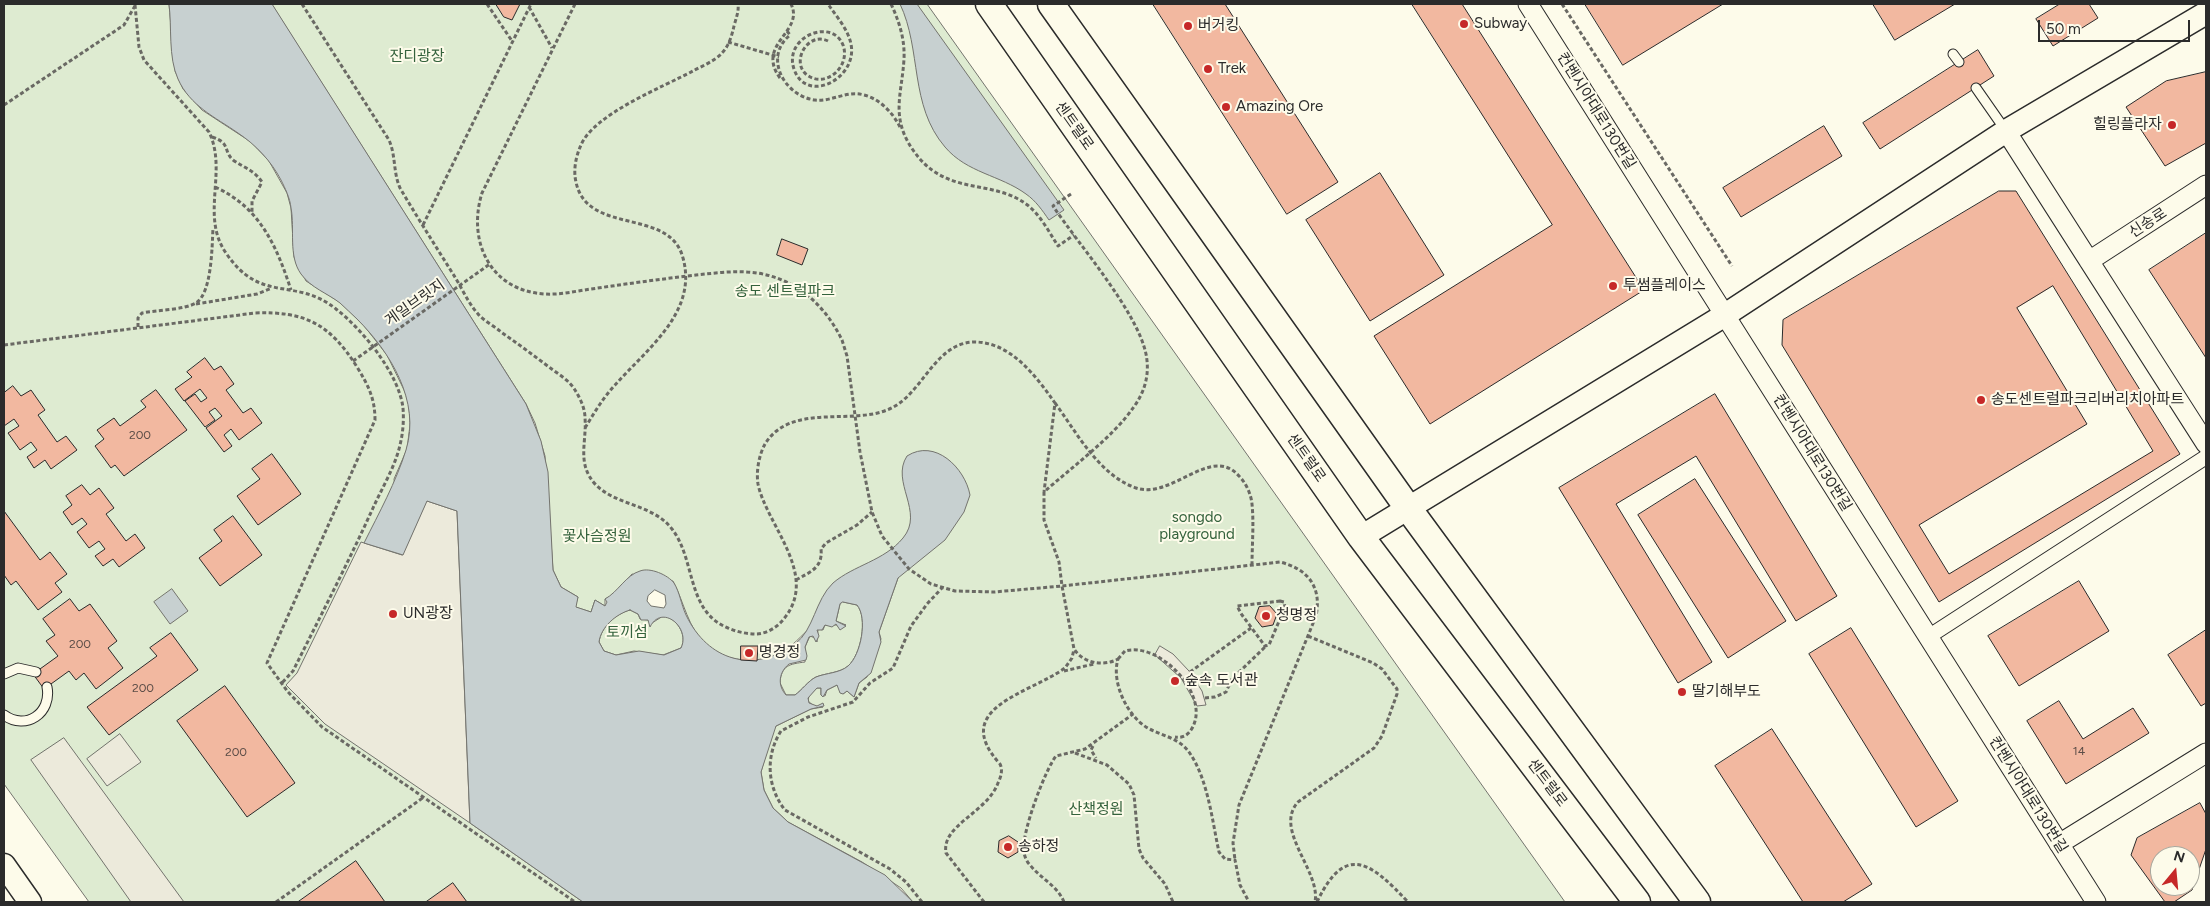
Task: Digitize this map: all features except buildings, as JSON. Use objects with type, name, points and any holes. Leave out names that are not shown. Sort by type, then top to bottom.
[{"type":"main road","name":"센트럴로","points":[[988,4],[1361,537],[1637,902]]},
{"type":"main road","points":[[1051,4],[1408,508],[1697,902]]},
{"type":"street","name":"컨벤시아대로130번길","points":[[1528,4],[2096,902]]},
{"type":"street","points":[[1361,537],[1725,315],[2006,131],[2206,14]]},
{"type":"street","points":[[2006,131],[2206,444]]},
{"type":"street","name":"신송로","points":[[2089,261],[2206,185]]},
{"type":"street","points":[[1928,637],[2206,457]]},
{"type":"street","points":[[2059,844],[2206,753]]},
{"type":"street","points":[[4,865],[30,902]]},
{"type":"lane","points":[[1953,54],[1959,62]]},
{"type":"lane","points":[[1976,88],[2006,131]]},
{"type":"lane","points":[[4,674],[18,668],[27,668],[36,672]]},
{"type":"lane","points":[[4,716],[18,722],[27,722],[36,718],[47,703],[47,687]]},
{"type":"path","points":[[4,105],[124,25],[136,4]]},
{"type":"path","points":[[136,4],[139,47],[144,60],[212,137],[224,142],[234,160],[247,167],[262,182],[252,201],[252,213]]},
{"type":"path","points":[[302,4],[389,140],[395,155],[396,180],[478,314],[574,388],[585,414],[582,454],[586,472],[608,494],[652,512],[670,527],[679,541],[702,607],[711,618],[726,628],[743,633],[765,632],[777,626],[788,614],[794,598],[796,580],[786,544],[766,506],[758,485],[757,471],[760,455],[767,440],[795,422],[882,412],[896,406],[914,390],[948,351],[959,345],[971,342],[992,346],[1022,362],[1035,375],[1089,451],[1109,471],[1126,483],[1143,490],[1168,486],[1211,466],[1224,467],[1234,471],[1245,483],[1252,502],[1252,565]]},
{"type":"path","points":[[487,4],[512,42]]},
{"type":"path","points":[[575,4],[482,192],[478,205],[479,245],[490,264],[505,280],[516,286],[546,294],[724,272],[758,273],[786,282],[814,299],[833,322],[842,340],[872,512],[879,531],[909,569],[924,580],[942,588],[994,592],[1280,562],[1299,568],[1310,578],[1317,591],[1318,606],[1308,636],[1239,805],[1233,843],[1240,885],[1248,902]]},
{"type":"path","points":[[585,429],[606,396],[672,322],[682,301],[685,276],[683,258],[668,237],[658,230],[589,207],[576,184],[575,164],[580,146],[593,127],[612,114],[718,57],[728,42],[737,16],[738,4]]},
{"type":"path","points":[[791,4],[794,16],[792,25],[779,40],[774,56],[774,70],[798,94],[815,100],[856,93],[872,98],[898,122],[906,139],[919,158],[935,172],[953,181],[1011,197],[1026,204],[1036,214],[1058,246],[1074,236]]},
{"type":"path","points":[[828,4],[848,35],[851,48],[850,58],[842,76],[828,86],[812,85],[803,81],[795,72],[793,64],[796,47],[805,36],[813,33],[828,34],[839,40],[844,50],[841,65],[832,76],[825,79],[812,78],[806,74],[801,64],[803,51],[811,41],[818,38],[828,41]]},
{"type":"path","points":[[891,4],[899,22],[903,44],[904,59],[898,105],[906,139]]},
{"type":"path","points":[[1562,4],[1732,266]]},
{"type":"path","points":[[423,225],[530,5]]},
{"type":"path","points":[[530,5],[553,49]]},
{"type":"path","points":[[784,82],[779,71],[779,57],[781,46],[790,35],[787,31]]},
{"type":"path","points":[[728,42],[779,57]]},
{"type":"path","points":[[190,305],[200,300],[206,286],[214,225],[215,159],[212,137]]},
{"type":"path","points":[[215,187],[238,199],[252,213],[269,236],[291,290]]},
{"type":"path","points":[[1044,492],[1133,408],[1146,380],[1147,361],[1143,345],[1133,324],[1053,206],[1071,194]]},
{"type":"path","points":[[214,225],[220,245],[248,279],[274,288],[306,292],[336,309],[360,331],[382,359],[392,377],[403,406],[404,425],[400,447],[354,550],[293,671],[281,684]]},
{"type":"path","name":"게일브릿지","points":[[352,361],[490,264]]},
{"type":"path","points":[[138,327],[138,318],[142,313],[257,294],[274,288]]},
{"type":"path","points":[[4,345],[234,314],[286,313],[314,322],[329,331],[370,388],[374,399],[375,420],[267,658],[270,669],[281,684],[322,727],[575,902]]},
{"type":"path","points":[[1055,403],[1044,492],[1044,520],[1055,550],[1074,649],[1070,662],[1055,675]]},
{"type":"path","points":[[796,580],[818,566],[822,556],[821,549],[826,543],[857,525],[872,512]]},
{"type":"path","points":[[922,902],[906,882],[890,869],[784,810],[775,797],[769,772],[781,731],[808,716],[853,702],[870,683],[893,668],[911,626],[927,604],[942,588]]},
{"type":"path","points":[[1205,698],[1215,697],[1226,692],[1232,679],[1266,646],[1269,646],[1285,607],[1284,602],[1238,605],[1238,608],[1266,646]]},
{"type":"path","points":[[1190,672],[1252,628]]},
{"type":"path","points":[[1308,636],[1379,666],[1397,689],[1397,694],[1382,736],[1374,748],[1294,806],[1291,826],[1315,886],[1316,902]]},
{"type":"path","points":[[1074,649],[1086,660],[1105,663]]},
{"type":"path","points":[[1170,737],[1186,736],[1193,727],[1197,715],[1195,700],[1181,678],[1167,663],[1150,652],[1129,650],[1122,653],[1118,660],[1118,681],[1133,714],[1148,728],[1177,740],[1190,753],[1204,786],[1219,852],[1224,859],[1235,860]]},
{"type":"path","points":[[984,902],[946,853],[946,843],[951,831],[989,800],[1000,779],[1002,768],[986,748],[982,735],[991,710],[1055,675],[1077,666],[1118,660]]},
{"type":"path","points":[[1064,902],[1056,889],[1030,866],[1024,852],[1024,844],[1032,814],[1051,763],[1060,754],[1074,752],[1095,744],[1133,714]]},
{"type":"path","points":[[1095,744],[1092,753],[1099,761]]},
{"type":"path","points":[[1074,752],[1099,761],[1122,776],[1129,784],[1134,795],[1139,849],[1165,884],[1173,902]]},
{"type":"path","points":[[276,902],[424,797]]},
{"type":"path","points":[[1316,902],[1332,874],[1341,868],[1352,865],[1373,870],[1408,902]]},
{"type":"green space","points":[[4,4],[169,4],[175,71],[183,89],[202,110],[251,142],[269,161],[287,193],[291,208],[294,257],[306,281],[341,303],[365,327],[387,355],[405,392],[409,405],[410,425],[407,449],[394,479],[402,555],[457,511],[470,823],[583,902],[89,902],[4,784]]},
{"type":"green space","name":"송도 센트럴파크","points":[[272,4],[927,4],[1565,902],[913,902],[901,888],[862,862],[788,822],[773,808],[764,790],[761,772],[773,729],[811,709],[823,707],[814,706],[808,701],[809,696],[817,688],[821,688],[821,695],[825,696],[827,690],[837,685],[843,694],[847,691],[854,697],[859,683],[867,677],[881,639],[879,632],[898,578],[878,566],[788,648],[778,655],[760,660],[731,658],[706,645],[695,631],[673,581],[632,574],[613,595],[605,599],[605,606],[595,600],[591,612],[575,607],[578,597],[561,587],[553,570],[545,456],[535,423],[526,404]]},
{"type":"green space","points":[[843,602],[857,605],[862,618],[861,636],[853,661],[841,670],[816,677],[795,695],[786,695],[780,683],[782,672],[787,666],[805,662],[805,647],[810,636],[815,638],[817,642],[818,629],[823,630],[825,625],[846,625],[836,621],[840,604]]},
{"type":"green space","name":"토끼섬","points":[[630,610],[638,614],[640,619],[648,620],[652,623],[663,616],[668,617],[676,623],[682,632],[683,643],[681,648],[663,655],[634,651],[616,655],[604,651],[599,642],[606,626],[614,618]]},
{"type":"shaded area","points":[[169,4],[272,4],[526,404],[541,441],[548,472],[553,570],[561,587],[578,597],[576,607],[591,612],[595,600],[605,606],[607,602],[605,599],[630,576],[644,570],[654,571],[674,583],[686,615],[695,631],[706,643],[719,652],[733,658],[763,659],[779,653],[795,644],[801,638],[811,623],[822,598],[833,583],[878,558],[903,538],[909,528],[911,518],[902,476],[907,456],[918,451],[938,453],[955,466],[962,475],[970,495],[964,512],[945,540],[898,578],[879,632],[881,642],[871,673],[859,683],[854,697],[847,691],[843,694],[840,693],[837,685],[827,690],[823,697],[821,695],[821,688],[817,688],[808,698],[809,703],[817,706],[823,703],[824,706],[811,709],[776,726],[761,772],[764,790],[773,808],[788,822],[885,875],[913,902],[583,902],[470,823],[457,511],[427,501],[403,555],[364,543],[392,486],[406,450],[410,432],[406,396],[391,362],[369,332],[340,303],[314,287],[301,274],[293,251],[290,201],[283,183],[273,166],[251,143],[196,104],[183,88],[178,79],[173,61]],"holes":[[[655,590],[665,595],[666,604],[664,608],[651,606],[647,601],[648,596]],[[843,602],[857,605],[862,618],[861,636],[853,661],[841,670],[816,677],[795,695],[786,695],[781,687],[781,675],[789,664],[806,660],[805,647],[809,637],[813,636],[816,642],[819,636],[817,630],[822,630],[825,625],[832,627],[836,624],[840,630],[846,626],[836,621],[840,604]],[[630,610],[638,614],[641,620],[648,620],[650,627],[655,620],[661,617],[674,621],[682,633],[681,648],[664,655],[639,651],[616,655],[604,651],[599,642],[600,636],[610,622]]]},
{"type":"shaded area","points":[[900,4],[917,4],[1064,210],[1049,220],[1036,203],[1026,194],[963,163],[945,147],[934,131],[926,113],[907,22]]},
{"type":"shaded area","name":"UN광장","points":[[427,501],[457,511],[470,823],[325,724],[286,685],[297,673],[361,542],[402,555]]},
{"type":"shaded area","points":[[172,589],[188,611],[170,624],[154,602]]},
{"type":"shaded area","points":[[1160,646],[1173,654],[1189,671],[1202,691],[1206,705],[1197,706],[1181,678],[1155,655]]},
{"type":"shaded area","points":[[120,734],[141,762],[107,786],[87,759]]},
{"type":"shaded area","points":[[64,738],[184,902],[131,902],[31,760]]},
{"type":"place","name":"Subway","points":[[1464,24]]},
{"type":"place","name":"버거킹","points":[[1188,26]]},
{"type":"place","name":"Trek","points":[[1208,69]]},
{"type":"place","name":"Amazing Ore","points":[[1226,107]]},
{"type":"place","name":"힐링플라자","points":[[2172,125]]},
{"type":"place","name":"투썸플레이스","points":[[1613,286]]},
{"type":"place","name":"송도센트럴파크리버리치아파트","points":[[1981,400]]},
{"type":"place","name":"UN광장","points":[[393,614]]},
{"type":"place","name":"청명정","points":[[1266,616]]},
{"type":"place","name":"명경정","points":[[749,653]]},
{"type":"place","name":"숲속 도서관","points":[[1175,681]]},
{"type":"place","name":"딸기해부도","points":[[1682,692]]},
{"type":"place","name":"송하정","points":[[1008,847]]},
{"type":"park label","name":"잔디광장","points":[[417,57]]},
{"type":"park label","name":"songdo playground","points":[[1197,526]]},
{"type":"park label","name":"꽃사슴정원","points":[[597,537]]},
{"type":"park label","name":"산책정원","points":[[1096,810]]}]
